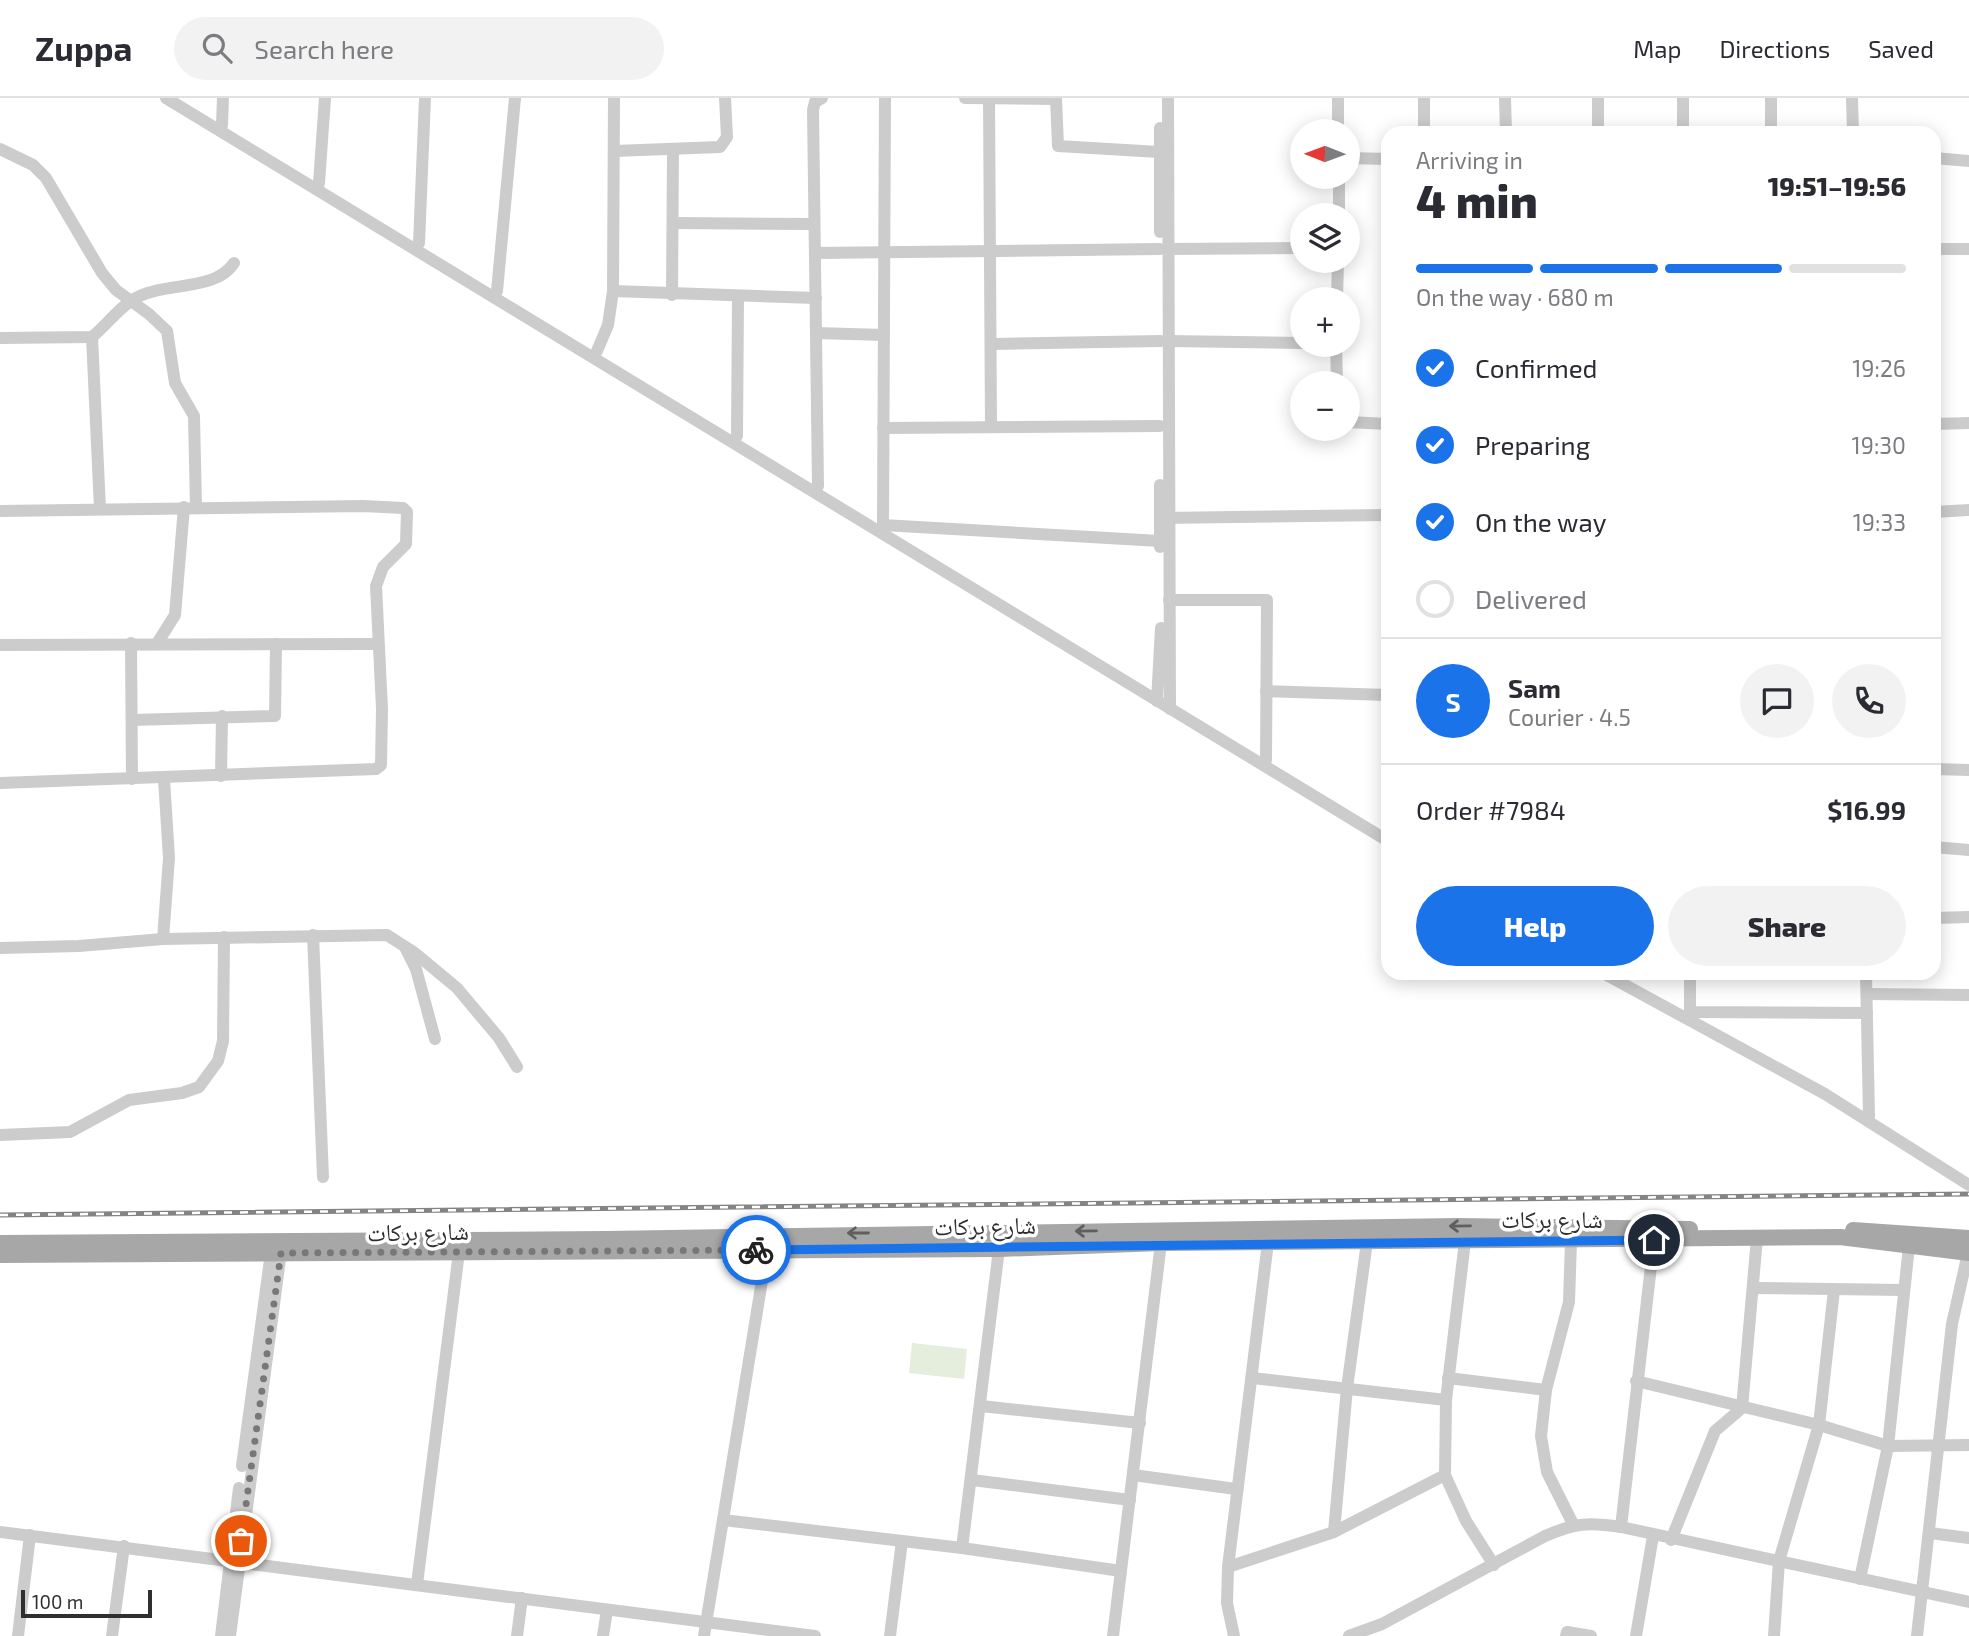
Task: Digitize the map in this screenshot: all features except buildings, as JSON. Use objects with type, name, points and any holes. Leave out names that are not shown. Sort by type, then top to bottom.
[{"type":"main road","name":"شارع بركات","points":[[0,1243],[459,1252],[999,1249],[1470,1226],[1898,1231],[1969,1248]]},
{"type":"main road","name":"شارع بركات","points":[[0,1255],[277,1247],[1269,1236],[1367,1242],[1840,1237],[1909,1246],[1969,1248]]},
{"type":"street","points":[[166,98],[1164,701],[1381,829]]},
{"type":"street","points":[[177,98],[497,291],[534,318],[597,351],[883,525],[1381,837]]},
{"type":"street","points":[[222,125],[223,98]]},
{"type":"street","points":[[319,183],[325,98]]},
{"type":"street","points":[[419,243],[425,98]]},
{"type":"street","points":[[497,291],[515,98]]},
{"type":"street","points":[[597,351],[608,325],[613,291],[614,98]]},
{"type":"street","points":[[614,150],[673,149],[724,144],[725,98]]},
{"type":"street","points":[[818,486],[813,110],[815,102],[822,98]]},
{"type":"street","points":[[883,525],[885,98]]},
{"type":"street","points":[[965,98],[1056,98],[1058,146],[1159,152]]},
{"type":"street","points":[[989,98],[991,426]]},
{"type":"street","points":[[1160,98],[1159,152],[1164,249]]},
{"type":"street","points":[[1164,701],[1160,541],[1164,517],[1164,249],[1168,98]]},
{"type":"street","points":[[1338,98],[1338,119]]},
{"type":"street","points":[[1424,98],[1424,126]]},
{"type":"street","points":[[1505,98],[1507,126]]},
{"type":"street","points":[[1598,98],[1598,126]]},
{"type":"street","points":[[1683,98],[1683,126]]},
{"type":"street","points":[[1771,98],[1772,126]]},
{"type":"street","points":[[1853,98],[1853,126]]},
{"type":"street","points":[[0,149],[33,165],[46,178],[102,273],[129,302],[149,314],[167,331],[175,383],[194,416],[190,507],[175,615],[158,642]]},
{"type":"street","points":[[672,295],[673,149]]},
{"type":"street","points":[[1360,158],[1381,159]]},
{"type":"street","points":[[1941,159],[1969,161]]},
{"type":"street","points":[[674,223],[814,224]]},
{"type":"street","points":[[814,253],[1290,248]]},
{"type":"street","points":[[1941,249],[1969,249]]},
{"type":"street","points":[[0,338],[92,337],[129,302],[158,289],[217,278],[234,263]]},
{"type":"street","points":[[613,291],[816,298]]},
{"type":"street","points":[[737,436],[738,297]]},
{"type":"street","points":[[816,333],[884,335]]},
{"type":"street","points":[[92,337],[100,509]]},
{"type":"street","points":[[1164,701],[1168,600],[1160,426],[1165,341]]},
{"type":"street","points":[[992,344],[1165,341],[1290,343]]},
{"type":"street","points":[[1360,423],[1381,424]]},
{"type":"street","points":[[1941,424],[1969,423]]},
{"type":"street","points":[[883,428],[1160,426]]},
{"type":"street","points":[[0,511],[363,506],[406,509],[406,544],[378,575],[377,644],[382,709],[381,765],[376,769],[164,779],[0,783]]},
{"type":"street","points":[[1941,512],[1969,510]]},
{"type":"street","points":[[1164,517],[1381,514]]},
{"type":"street","points":[[883,525],[1160,541]]},
{"type":"street","points":[[1168,600],[1267,600],[1266,760]]},
{"type":"street","points":[[0,645],[158,642],[377,644]]},
{"type":"street","points":[[131,643],[132,779]]},
{"type":"street","points":[[132,720],[275,716],[276,644]]},
{"type":"street","points":[[1266,691],[1381,695]]},
{"type":"street","points":[[222,716],[222,776]]},
{"type":"street","points":[[1941,769],[1969,770]]},
{"type":"street","points":[[163,939],[169,858],[164,779]]},
{"type":"street","points":[[1941,848],[1969,850]]},
{"type":"street","points":[[1941,918],[1969,918]]},
{"type":"street","points":[[0,948],[163,939],[376,933],[387,935],[457,989],[499,1038],[517,1067]]},
{"type":"street","points":[[313,935],[323,1177]]},
{"type":"street","points":[[0,1135],[70,1132],[130,1100],[182,1093],[199,1087],[218,1061],[223,1041],[224,937]]},
{"type":"street","points":[[404,946],[416,969],[435,1039]]},
{"type":"street","points":[[1617,980],[1821,1083],[1869,1116],[1969,1177]]},
{"type":"street","points":[[1631,980],[1690,1012],[1969,1185]]},
{"type":"street","points":[[1690,980],[1690,1012]]},
{"type":"street","points":[[1866,980],[1869,1116]]},
{"type":"street","points":[[1867,994],[1969,995]]},
{"type":"street","points":[[1690,1012],[1867,1013]]},
{"type":"street","points":[[1234,1636],[1227,1603],[1227,1567],[1269,1236]]},
{"type":"street","points":[[1671,1540],[1715,1431],[1742,1408],[1757,1238]]},
{"type":"street","points":[[1621,1527],[1654,1240]]},
{"type":"street","points":[[1465,1241],[1446,1400],[1445,1475],[1466,1521],[1494,1565]]},
{"type":"street","points":[[1571,1241],[1569,1302],[1546,1390],[1542,1454],[1547,1472],[1573,1524]]},
{"type":"street","points":[[1334,1532],[1347,1388],[1367,1242]]},
{"type":"street","points":[[1113,1636],[1161,1243]]},
{"type":"street","points":[[1860,1579],[1888,1446],[1902,1290],[1909,1246]]},
{"type":"street","points":[[221,1636],[277,1247]]},
{"type":"street","points":[[1917,1636],[1941,1445],[1952,1324],[1969,1248]]},
{"type":"street","points":[[962,1548],[999,1249]]},
{"type":"street","points":[[704,1636],[767,1250]]},
{"type":"street","points":[[417,1584],[459,1252]]},
{"type":"street","points":[[1752,1288],[1902,1290]]},
{"type":"street","points":[[1774,1636],[1779,1596],[1779,1561],[1819,1425],[1835,1290]]},
{"type":"street","points":[[1253,1378],[1446,1400]]},
{"type":"street","points":[[1448,1378],[1546,1390]]},
{"type":"street","points":[[1636,1381],[1819,1425],[1888,1446],[1969,1445]]},
{"type":"street","points":[[981,1406],[1140,1423]]},
{"type":"street","points":[[1133,1475],[1236,1489]]},
{"type":"street","points":[[1227,1567],[1334,1532],[1445,1475]]},
{"type":"street","points":[[972,1480],[1130,1500]]},
{"type":"street","points":[[723,1520],[962,1548],[1121,1571]]},
{"type":"street","points":[[1349,1636],[1381,1630],[1494,1565],[1573,1524],[1621,1527],[1671,1540],[1969,1602]]},
{"type":"street","points":[[0,1532],[234,1559],[810,1636]]},
{"type":"street","points":[[1930,1533],[1969,1538]]},
{"type":"street","points":[[18,1636],[30,1535]]},
{"type":"street","points":[[1636,1636],[1653,1536]]},
{"type":"street","points":[[890,1636],[902,1541]]},
{"type":"street","points":[[112,1636],[124,1546]]},
{"type":"street","points":[[230,1636],[234,1559]]},
{"type":"street","points":[[517,1636],[522,1598]]},
{"type":"street","points":[[603,1636],[607,1610]]},
{"type":"street","points":[[1566,1636],[1567,1632],[1591,1636]]},
{"type":"green space","points":[[912,1343],[967,1349],[964,1379],[909,1373]]},
{"type":"railway","points":[[0,1215],[1969,1194]]},
{"type":"way so far","points":[[241,1541],[281,1253],[363,1255],[756,1250]]},
{"type":"route","points":[[756,1250],[999,1249],[1161,1243],[1654,1240]]}]
